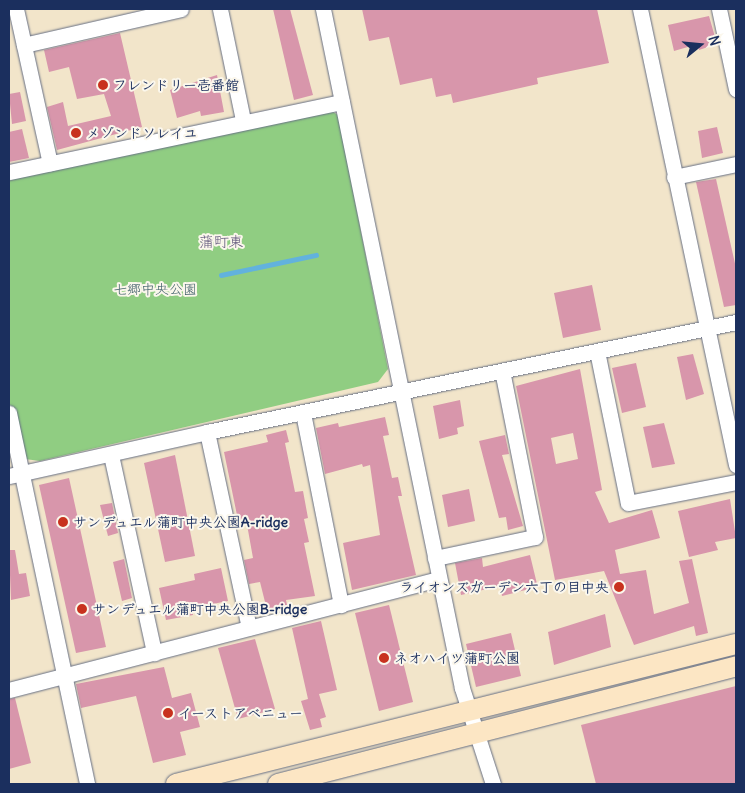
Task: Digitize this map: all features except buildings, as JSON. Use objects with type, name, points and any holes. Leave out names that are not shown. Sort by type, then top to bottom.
[{"type":"street","points":[[16,9],[50,163]]},
{"type":"street","points":[[24,45],[181,9]]},
{"type":"street","points":[[220,9],[243,120]]},
{"type":"street","points":[[323,9],[439,579],[475,732],[493,784]]},
{"type":"street","points":[[640,9],[736,465]]},
{"type":"street","points":[[719,9],[736,89]]},
{"type":"street","points":[[9,172],[243,120],[342,102]]},
{"type":"street","points":[[674,177],[736,164]]},
{"type":"street","points":[[15,475],[207,432],[400,394],[736,322]]},
{"type":"street","points":[[597,351],[628,503],[736,482]]},
{"type":"street","points":[[435,558],[536,537],[502,371]]},
{"type":"street","points":[[9,413],[15,475],[64,676],[87,784]]},
{"type":"street","points":[[303,413],[342,605]]},
{"type":"street","points":[[207,432],[249,628]]},
{"type":"street","points":[[111,454],[154,653]]},
{"type":"street","points":[[9,690],[439,579]]},
{"type":"street","points":[[176,784],[470,713],[736,644]]},
{"type":"street","points":[[278,784],[736,666]]},
{"type":"green space","name":"七郷中央公園","points":[[328,109],[338,115],[388,369],[378,382],[40,461],[25,459],[9,413],[9,173]]},
{"type":"waterway","points":[[221,275],[316,255]]},
{"type":"place","name":"フレンドリー壱番館","points":[[103,85]]},
{"type":"place","name":"メゾンドソレイユ","points":[[76,133]]},
{"type":"place","name":"サンデュエル蒲町中央公園A-ridge","points":[[63,522]]},
{"type":"place","name":"ライオンズガーデン六丁の目中央","points":[[619,587]]},
{"type":"place","name":"サンデュエル蒲町中央公園B-ridge","points":[[82,609]]},
{"type":"place","name":"ネオハイツ蒲町公園","points":[[384,658]]},
{"type":"place","name":"イーストアベニュー","points":[[168,713]]},
{"type":"district","name":"蒲町東","points":[[221,242]]}]
